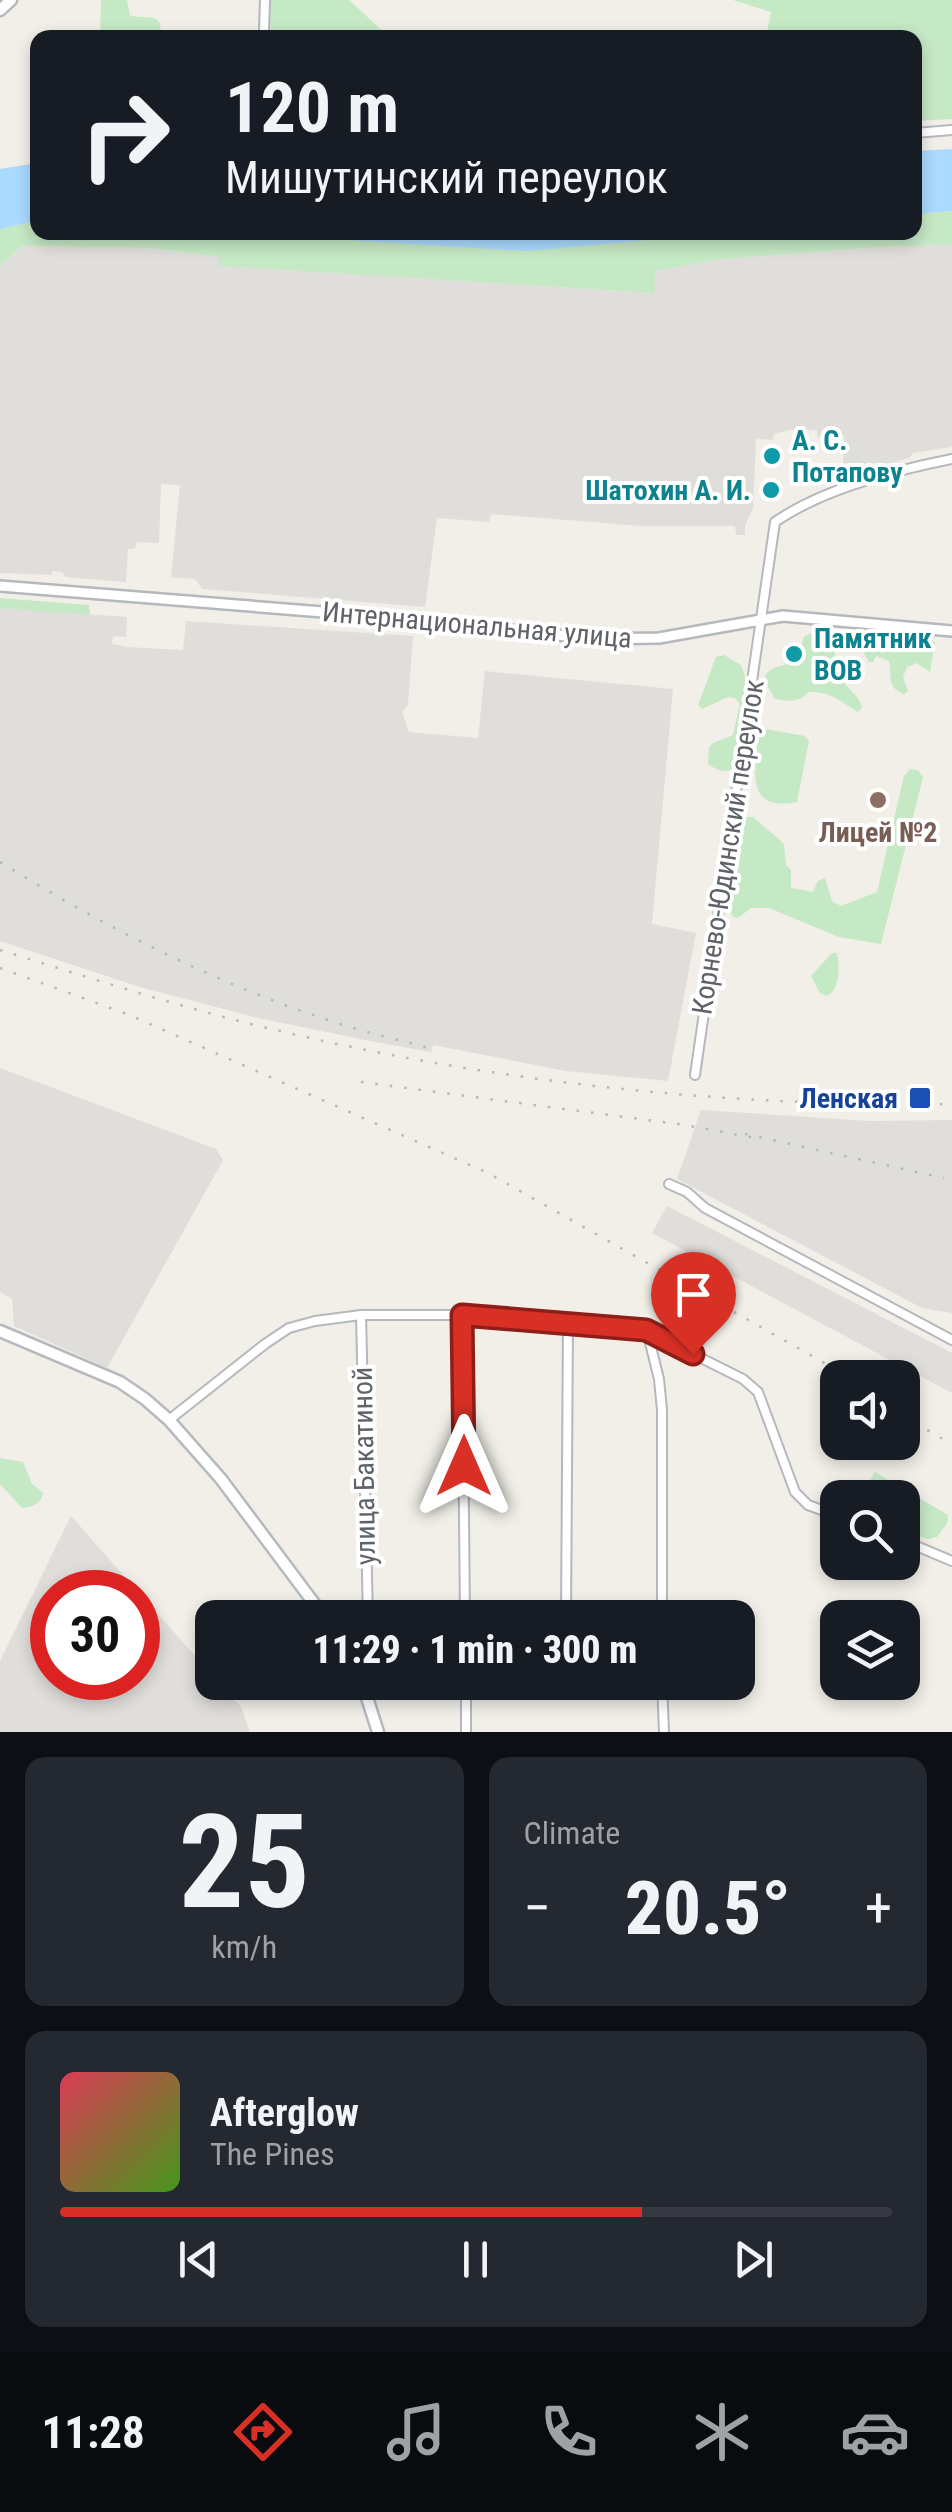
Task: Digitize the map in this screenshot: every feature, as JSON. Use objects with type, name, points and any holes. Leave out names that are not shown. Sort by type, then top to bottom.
[{"type":"main road","points":[[0,10],[11,0]]},
{"type":"main road","points":[[0,1331],[120,1382],[169,1420],[221,1479],[312,1600]]},
{"type":"main road","points":[[368,1700],[378,1732]]},
{"type":"street","points":[[264,30],[265,0]]},
{"type":"street","points":[[922,132],[952,130]]},
{"type":"street","name":"Корнево-Юдинский переулок","points":[[695,1075],[763,620],[773,526],[778,519],[819,498],[952,458]]},
{"type":"street","name":"Интернациональная улица","points":[[0,586],[398,618],[594,639],[659,638],[783,616],[952,632]]},
{"type":"street","points":[[669,1184],[688,1192],[705,1208],[952,1340]]},
{"type":"street","points":[[169,1420],[289,1328],[315,1321],[361,1315],[462,1315],[646,1330],[743,1379],[758,1392],[795,1492],[808,1505],[820,1509]]},
{"type":"street","name":"улица Бакатиной","points":[[361,1315],[368,1600]]},
{"type":"street","points":[[462,1315],[465,1600]]},
{"type":"street","points":[[566,1600],[568,1322]]},
{"type":"street","points":[[646,1330],[659,1379],[662,1410],[662,1600]]},
{"type":"street","points":[[920,1548],[952,1562]]},
{"type":"street","points":[[466,1700],[466,1732]]},
{"type":"street","points":[[663,1700],[664,1732]]},
{"type":"shaded area","points":[[952,245],[952,447],[913,453],[909,458],[853,474],[843,463],[844,436],[817,437],[817,430],[788,430],[774,434],[773,440],[756,439],[753,508],[745,535],[736,535],[735,526],[641,526],[491,514],[489,522],[437,518],[425,607],[202,589],[195,579],[171,577],[180,485],[161,484],[159,543],[137,542],[135,549],[128,549],[126,582],[65,577],[62,572],[53,571],[51,575],[0,573],[0,266],[22,246],[149,248],[220,257],[220,266],[653,293],[655,271],[714,260]]},
{"type":"shaded area","points":[[0,608],[127,617],[126,637],[113,636],[112,644],[127,647],[183,650],[186,621],[413,636],[408,705],[402,712],[409,732],[478,738],[485,671],[673,689],[652,924],[696,933],[668,1081],[566,1071],[433,1045],[431,1052],[258,1018],[140,987],[0,941]]},
{"type":"shaded area","points":[[0,1068],[216,1149],[223,1160],[107,1368],[14,1326],[12,1299],[0,1292]]},
{"type":"shaded area","points":[[701,1110],[870,1121],[952,1120],[952,1313],[922,1308],[677,1179]]},
{"type":"shaded area","points":[[667,1206],[952,1353],[952,1393],[920,1376],[920,1360],[890,1360],[652,1233]]},
{"type":"shaded area","points":[[71,1516],[119,1570],[45,1570]]},
{"type":"shaded area","points":[[30,1600],[30,1700],[160,1700],[160,1616],[195,1656],[195,1700],[235,1700],[250,1732],[0,1732],[0,1661]]},
{"type":"green space","points":[[101,0],[127,0],[130,16],[155,18],[160,30],[100,30]]},
{"type":"green space","points":[[268,0],[349,0],[381,30],[271,30]]},
{"type":"green space","points":[[733,0],[952,0],[952,119],[922,121],[922,30],[767,30],[771,12]]},
{"type":"green space","points":[[952,211],[952,245],[714,260],[655,271],[654,293],[219,266],[219,257],[149,248],[22,246],[0,266],[0,229],[30,223],[30,240],[922,240],[922,213]]},
{"type":"green space","points":[[0,598],[89,605],[90,615],[0,608]]},
{"type":"green space","points":[[847,630],[929,636],[935,642],[930,672],[917,663],[907,667],[903,677],[908,691],[898,691],[892,684],[889,661],[876,656],[869,662],[847,635]]},
{"type":"green space","points":[[828,634],[840,676],[861,704],[858,712],[823,693],[809,692],[793,700],[775,699],[764,679],[766,674],[798,660],[804,636]]},
{"type":"green space","points":[[724,655],[741,665],[747,690],[735,768],[724,771],[708,764],[709,747],[733,735],[740,704],[728,697],[702,709],[698,705],[716,657]]},
{"type":"green space","points":[[765,729],[805,736],[809,741],[797,802],[769,801],[757,786],[758,737]]},
{"type":"green space","points":[[910,769],[918,770],[923,777],[881,944],[839,937],[769,908],[751,908],[738,918],[733,917],[730,911],[746,817],[753,817],[784,844],[791,888],[813,892],[818,881],[825,878],[832,901],[841,906],[877,892],[904,776]]},
{"type":"green space","points":[[832,953],[837,953],[838,977],[827,996],[820,993],[811,976]]},
{"type":"green space","points":[[0,1458],[23,1462],[32,1484],[43,1493],[33,1506],[22,1508],[0,1484]]},
{"type":"green space","points":[[875,1472],[889,1480],[870,1480]]},
{"type":"green space","points":[[920,1499],[948,1515],[937,1537],[920,1536]]},
{"type":"water","points":[[952,149],[952,211],[922,213],[922,151]]},
{"type":"water","points":[[30,164],[30,223],[0,229],[0,169]]},
{"type":"water","points":[[346,240],[648,240],[527,251]]},
{"type":"railway","points":[[0,862],[120,931],[203,971],[287,1006],[428,1048]]},
{"type":"railway","points":[[0,950],[248,1023],[449,1065],[700,1096],[952,1104]]},
{"type":"railway","points":[[0,968],[127,1014],[488,1173],[820,1360]]},
{"type":"railway","points":[[361,1082],[685,1125],[755,1138]]},
{"type":"railway","points":[[745,1134],[944,1178]]},
{"type":"railway","points":[[920,1426],[952,1444]]},
{"type":"place","name":"А. С. Потапову","points":[[772,456]]},
{"type":"place","name":"Шатохин А. И.","points":[[771,490]]},
{"type":"place","name":"Памятник ВОВ","points":[[794,654]]},
{"type":"place","name":"Лицей №2","points":[[878,800]]},
{"type":"place","name":"Ленская","points":[[920,1098]]},
{"type":"route","points":[[464,1466],[462,1315],[646,1330],[693,1354]]}]
